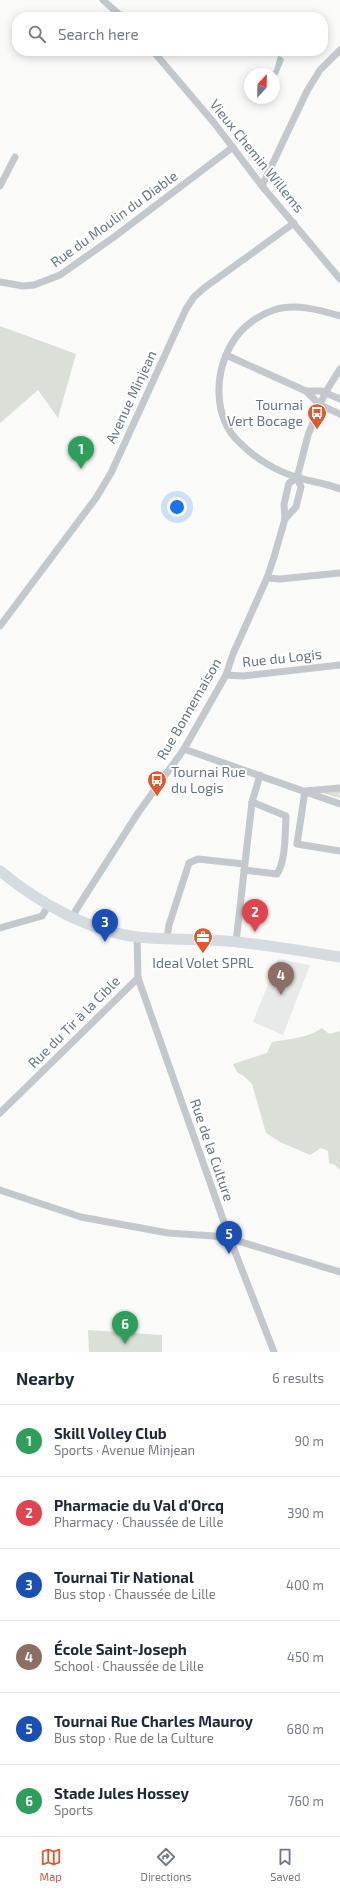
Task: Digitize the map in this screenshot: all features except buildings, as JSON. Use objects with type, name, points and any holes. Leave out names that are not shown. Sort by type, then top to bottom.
[{"type":"main road","points":[[0,871],[49,905],[73,918],[101,929],[137,936],[236,942],[340,957]]},
{"type":"street","points":[[103,0],[116,12]]},
{"type":"street","points":[[262,186],[307,91],[320,70],[340,50]]},
{"type":"street","name":"Vieux Chemin Willems","points":[[157,56],[233,148],[262,186],[340,279]]},
{"type":"street","name":"Rue du Moulin du Diable","points":[[0,282],[23,286],[34,285],[60,275],[114,237],[233,148]]},
{"type":"street","points":[[0,186],[15,157]]},
{"type":"street","name":"Avenue Minjean","points":[[0,626],[111,473],[186,309],[194,297],[204,288],[294,223]]},
{"type":"street","points":[[340,316],[312,308],[276,309],[260,316],[245,327],[234,339],[219,377],[219,394],[222,413],[228,428],[238,442],[252,454],[283,473],[297,478],[327,484],[340,489]]},
{"type":"street","points":[[226,356],[306,391],[325,393],[340,399]]},
{"type":"street","name":"Rue Bonnemaison","points":[[285,519],[296,507],[301,487],[297,478],[308,435],[325,393],[340,369]]},
{"type":"street","points":[[306,391],[320,405],[340,414]]},
{"type":"street","name":"Rue Bonnemaison","points":[[73,918],[76,910],[138,813],[184,749],[226,674],[233,654],[267,578],[285,519],[284,504],[289,483],[297,478]]},
{"type":"street","points":[[267,578],[280,579],[340,573]]},
{"type":"street","name":"Rue du Logis","points":[[226,674],[243,676],[340,665]]},
{"type":"street","points":[[184,749],[340,804]]},
{"type":"street","points":[[236,942],[252,802],[260,775]]},
{"type":"street","points":[[305,791],[340,788]]},
{"type":"street","points":[[305,791],[297,844],[340,851]]},
{"type":"street","points":[[167,938],[191,860],[198,859],[277,874],[280,868],[285,836],[286,816],[252,802]]},
{"type":"street","points":[[0,928],[42,916],[49,905]]},
{"type":"street","name":"Rue du Tir à la Cible","points":[[0,1113],[138,978],[137,936]]},
{"type":"street","name":"Rue de la Culture","points":[[138,978],[230,1240],[274,1352]]},
{"type":"street","points":[[0,1190],[81,1217],[168,1233],[214,1236],[340,1272]]},
{"type":"shaded area","points":[[278,56],[282,57],[284,60],[280,69],[280,68],[275,68]]},
{"type":"shaded area","points":[[0,326],[76,354],[58,418],[38,390],[0,423]]},
{"type":"shaded area","points":[[340,791],[339,798],[320,792]]},
{"type":"shaded area","points":[[278,959],[310,965],[283,1035],[253,1022]]},
{"type":"shaded area","points":[[322,1028],[329,1034],[340,1031],[340,1170],[335,1165],[329,1163],[328,1151],[321,1148],[310,1155],[280,1142],[266,1133],[252,1084],[237,1072],[233,1064],[267,1053],[272,1042],[304,1036]]},
{"type":"shaded area","points":[[88,1330],[162,1335],[162,1352],[89,1352]]},
{"type":"place","name":"Tournai Vert Bocage","points":[[317,430]]},
{"type":"place","name":"Skill Volley Club","points":[[81,469]]},
{"type":"place","name":"Tournai Rue du Logis","points":[[157,797]]},
{"type":"place","name":"Pharmacie du Val d'Orcq","points":[[255,932]]},
{"type":"place","name":"Tournai Tir National","points":[[105,942]]},
{"type":"place","name":"Ideal Volet SPRL","points":[[203,954]]},
{"type":"place","name":"École Saint-Joseph","points":[[281,995]]},
{"type":"place","name":"Tournai Rue Charles Mauroy","points":[[229,1254]]},
{"type":"place","name":"Stade Jules Hossey","points":[[125,1344]]}]
